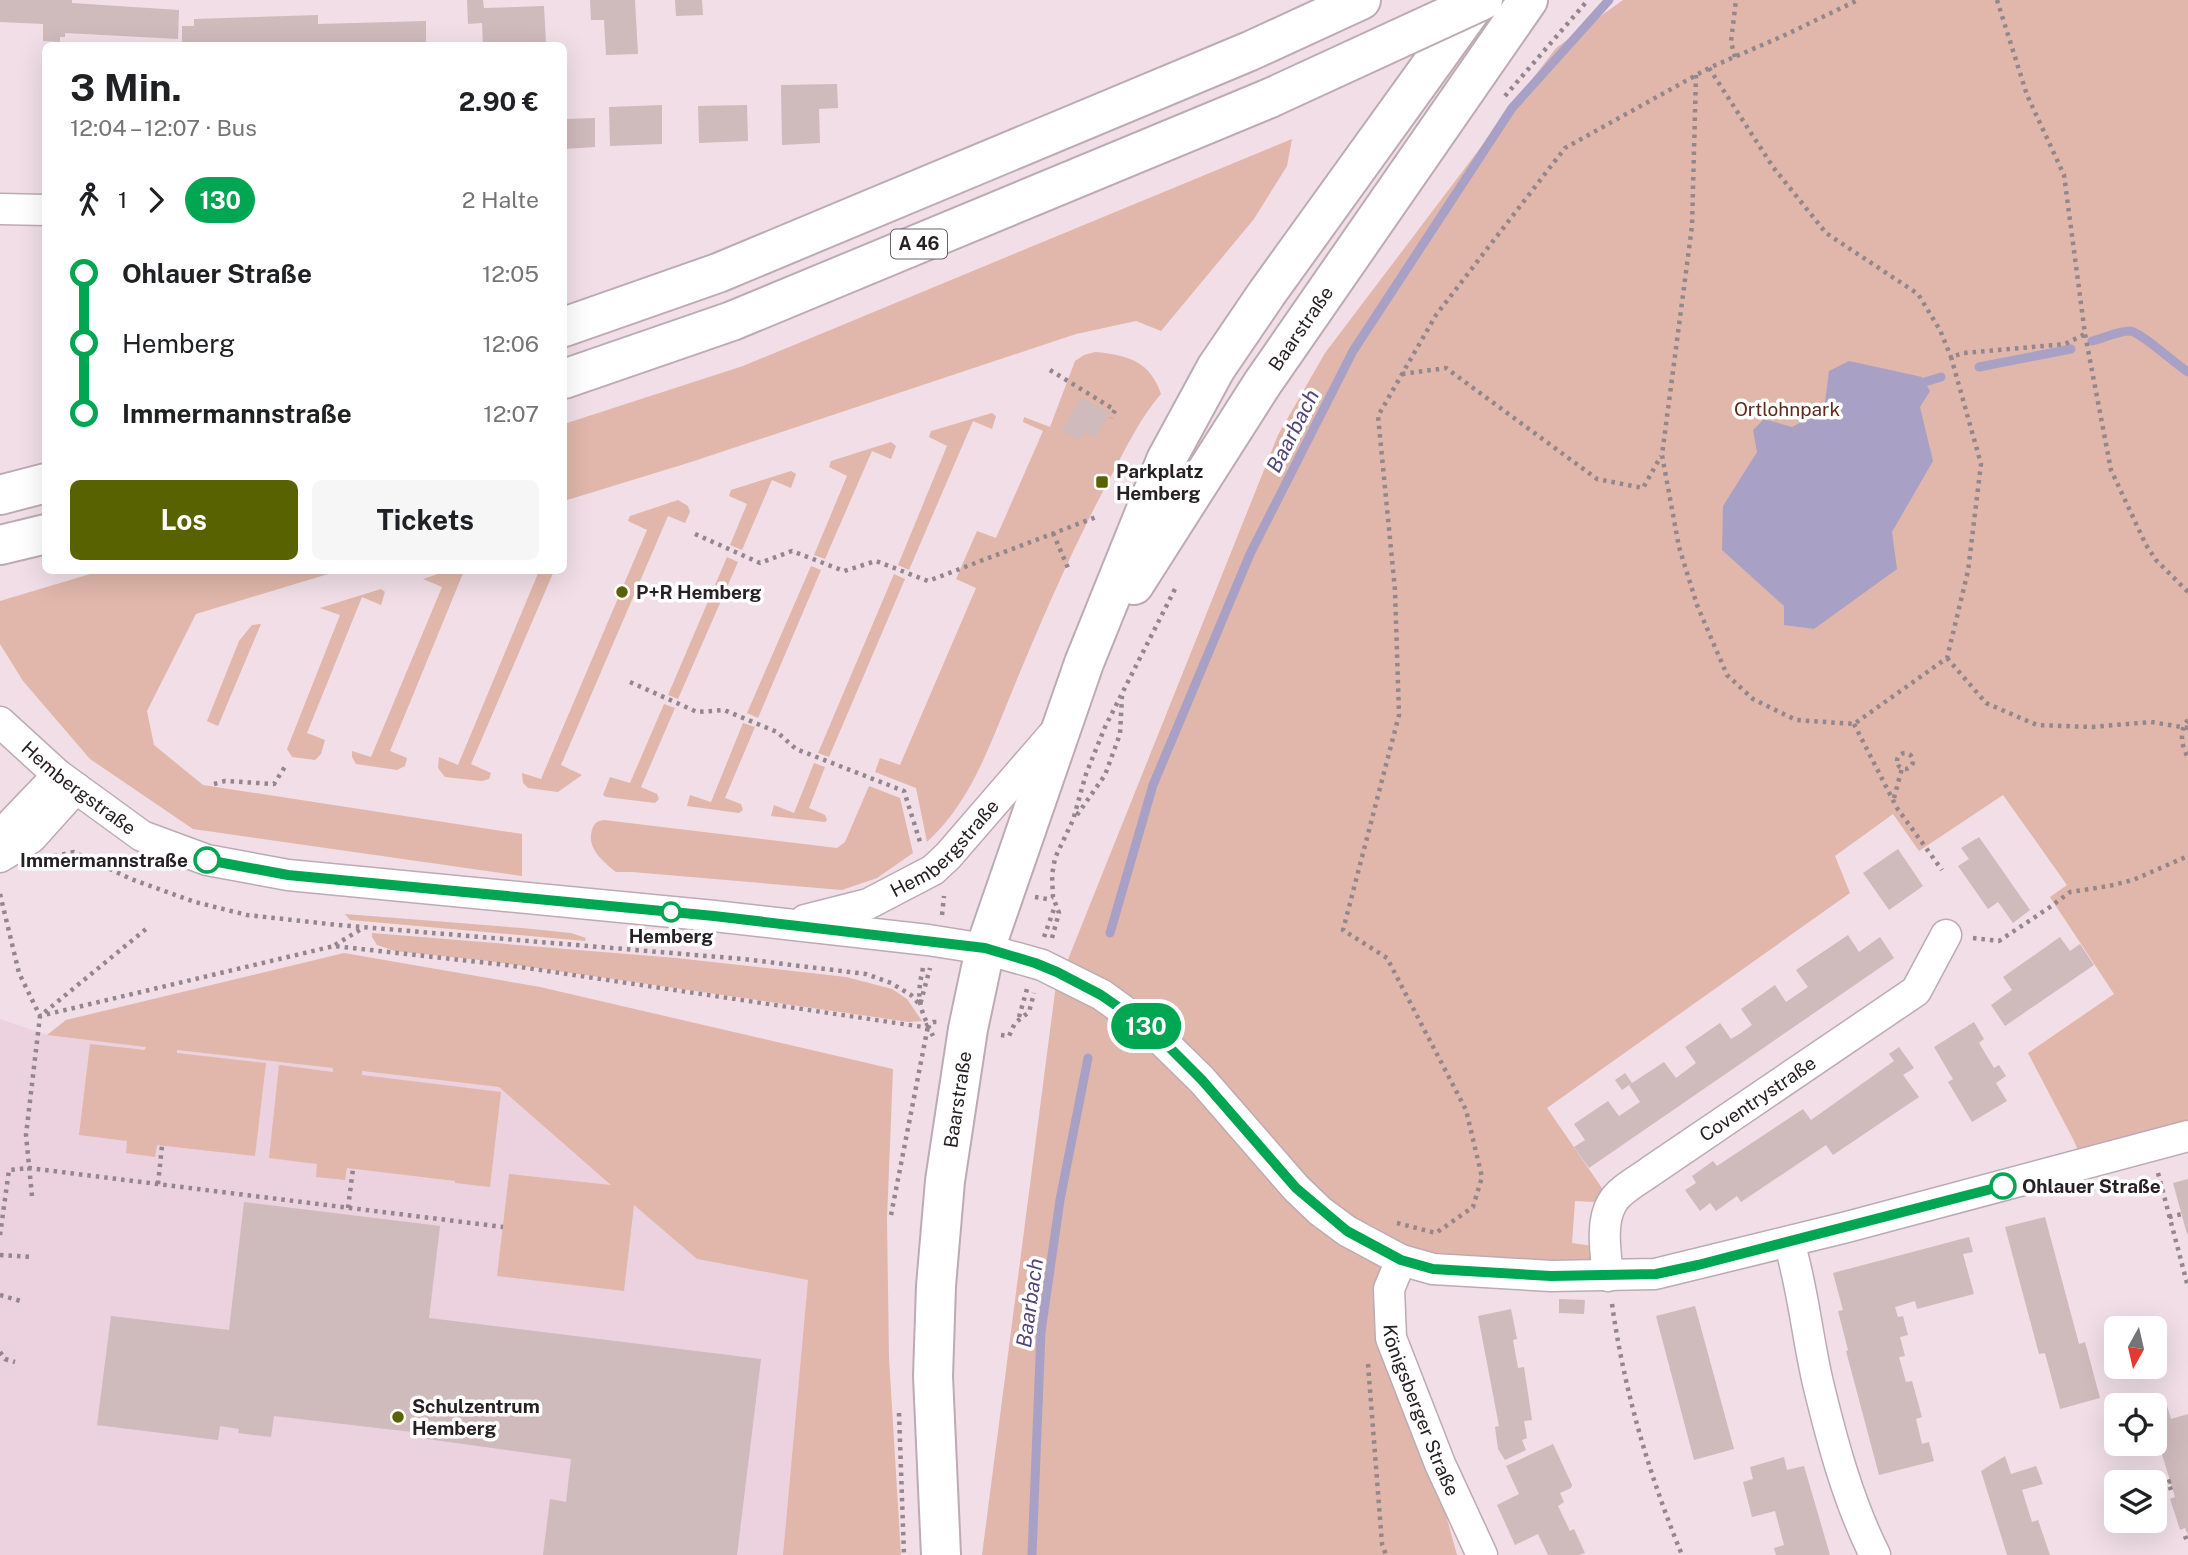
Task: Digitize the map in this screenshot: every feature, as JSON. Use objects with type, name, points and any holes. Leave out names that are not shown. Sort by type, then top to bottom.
[{"type":"main road","name":"A 46","points":[[567,326],[718,273],[1250,51],[1361,0]]},
{"type":"main road","name":"A 46","points":[[567,378],[732,321],[1270,98],[1480,0]]},
{"type":"main road","name":"Baarstraße","points":[[940,1555],[933,1376],[936,1286],[947,1168],[968,1028],[985,948],[1084,663],[1166,460],[1216,368],[1267,293],[1480,0]]},
{"type":"main road","name":"Baarstraße","points":[[1084,663],[1262,384],[1528,0]]},
{"type":"main road","points":[[0,495],[42,484]]},
{"type":"main road","points":[[0,545],[42,535]]},
{"type":"street","points":[[0,209],[42,210]]},
{"type":"street","name":"Hembergstraße","points":[[788,924],[868,904],[933,870],[1066,719]]},
{"type":"street","name":"Hembergstraße","points":[[0,722],[67,781],[142,836],[207,860],[288,875],[788,924],[985,948],[1035,963],[1101,995],[1153,1031],[1202,1080],[1296,1188],[1347,1231],[1401,1260],[1433,1269],[1608,1276],[1656,1274],[1789,1242],[2188,1136]]},
{"type":"street","points":[[0,847],[12,822],[67,781]]},
{"type":"street","points":[[0,857],[31,838],[67,781]]},
{"type":"street","name":"Coventrystraße","points":[[1608,1276],[1607,1218],[1613,1200],[1651,1171],[1916,991],[1946,935]]},
{"type":"street","points":[[1789,1242],[1797,1269],[1818,1382],[1850,1496],[1875,1555]]},
{"type":"street","name":"Königsberger Straße","points":[[1401,1260],[1389,1289],[1391,1338],[1440,1464],[1482,1555]]},
{"type":"path","points":[[1497,105],[1588,0]]},
{"type":"path","points":[[1735,57],[1731,42],[1736,0]]},
{"type":"path","points":[[1395,1222],[1436,1233],[1473,1207],[1482,1177],[1466,1110],[1387,958],[1343,930],[1399,715],[1395,590],[1378,416],[1436,315],[1565,148],[1696,74],[1858,0]]},
{"type":"path","points":[[1997,0],[2027,95],[2064,175],[2085,334],[2111,470],[2146,545],[2156,560],[2188,593]]},
{"type":"path","points":[[1696,74],[1692,226],[1662,455],[1679,547],[1697,605],[1727,675],[1753,699],[1796,720],[1854,724],[1947,658],[1968,571],[1981,464],[1951,357],[1940,330],[1918,294],[1826,233],[1773,167],[1709,68]]},
{"type":"path","points":[[1951,357],[1964,353],[2065,344],[2085,334]]},
{"type":"path","points":[[1402,374],[1446,368],[1597,479],[1643,488],[1662,455]]},
{"type":"path","points":[[1050,370],[1115,410],[1111,418]]},
{"type":"path","points":[[695,534],[760,563],[792,551],[844,571],[876,561],[928,581],[1099,516]]},
{"type":"path","points":[[1054,533],[1068,568]]},
{"type":"path","points":[[1058,921],[1059,913],[1050,898],[1055,858],[1073,820],[1086,774],[1105,727],[1178,582]]},
{"type":"path","points":[[1947,658],[1986,702],[2037,726],[2092,727],[2151,722],[2185,728]]},
{"type":"path","points":[[630,682],[697,712],[724,710],[777,732],[796,750],[904,790],[923,851]]},
{"type":"path","points":[[1073,820],[1105,775],[1120,734],[1122,695]]},
{"type":"path","points":[[2188,720],[2182,741],[2188,757]]},
{"type":"path","points":[[1854,724],[1897,808],[1942,870]]},
{"type":"path","points":[[214,785],[225,781],[274,784],[286,765]]},
{"type":"path","points":[[1893,799],[1902,768]]},
{"type":"path","points":[[53,856],[74,852],[131,879],[195,902],[247,915],[365,928],[744,959],[866,974],[891,983],[911,995],[920,1005]]},
{"type":"path","points":[[1946,935],[1999,941],[2070,892],[2109,887],[2133,880],[2188,856]]},
{"type":"path","points":[[0,894],[19,973],[40,1016],[26,1135],[32,1196]]},
{"type":"path","points":[[1053,912],[1055,905]]},
{"type":"path","points":[[40,1016],[334,946],[365,928]]},
{"type":"path","points":[[40,1016],[146,929]]},
{"type":"path","points":[[334,946],[506,965],[923,1027],[933,1022]]},
{"type":"path","points":[[891,1215],[928,1025],[918,993]]},
{"type":"path","points":[[996,1034],[1009,1036],[1014,1023],[1030,1012],[1030,1004]]},
{"type":"path","points":[[1019,1018],[1021,1007]]},
{"type":"path","points":[[158,1184],[162,1146]]},
{"type":"path","points":[[2150,1146],[2188,1287]]},
{"type":"path","points":[[0,1235],[9,1170],[29,1168],[503,1227]]},
{"type":"path","points":[[348,1208],[353,1169]]},
{"type":"path","points":[[2168,1217],[2182,1214]]},
{"type":"path","points":[[0,1255],[32,1257]]},
{"type":"path","points":[[1608,1276],[1616,1334],[1635,1415],[1658,1496],[1682,1555]]},
{"type":"path","points":[[0,1295],[24,1302]]},
{"type":"path","points":[[0,1352],[5,1359],[15,1362]]},
{"type":"path","points":[[1368,1360],[1382,1544],[1386,1555]]},
{"type":"path","points":[[899,1406],[904,1555]]},
{"type":"path","points":[[2171,1481],[2168,1482],[2171,1490]]},
{"type":"path","points":[[2185,1536],[2188,1544]]},
{"type":"shaded area","points":[[1849,361],[1922,377],[1930,391],[1920,407],[1933,461],[1892,532],[1897,569],[1814,629],[1784,625],[1784,606],[1722,550],[1723,506],[1757,452],[1753,430],[1764,419],[1792,427],[1824,410],[1829,371]]},
{"type":"shaded area","name":"Schulzentrum Hemberg","points":[[0,1019],[47,1035],[499,1087],[697,1259],[808,1280],[783,1555],[0,1555]]},
{"type":"green space","name":"Ortlohnpark","points":[[1623,0],[2188,0],[2188,1133],[2083,1162],[2028,1053],[2114,994],[2050,897],[2067,885],[2003,795],[1919,851],[1893,814],[1835,856],[1850,893],[1547,1108],[1604,1191],[1595,1202],[1575,1201],[1572,1243],[1593,1246],[1588,1268],[1406,1260],[1397,1338],[1457,1555],[982,1555],[1055,992],[1278,435],[1325,353],[1556,48]]},
{"type":"green space","points":[[1292,139],[1287,166],[1254,219],[1161,331],[1136,321],[1076,334],[691,462],[567,500],[567,423],[743,366]]},
{"type":"green space","points":[[1095,352],[1118,355],[1144,367],[1151,374],[1161,394],[1146,413],[1097,503],[1046,612],[977,773],[955,810],[927,842],[916,788],[875,772],[880,758],[900,765],[976,588],[956,579],[977,531],[996,538],[1043,431],[1023,422],[1024,417],[1050,427],[1075,361]]},
{"type":"green space","points":[[992,413],[996,416],[992,429],[973,421],[909,570],[898,565],[947,446],[929,437],[931,431]]},
{"type":"green space","points":[[891,442],[896,446],[891,459],[872,451],[825,559],[814,555],[847,476],[829,467],[831,461]]},
{"type":"green space","points":[[791,471],[796,474],[791,488],[772,480],[742,550],[730,545],[747,504],[729,496],[731,490]]},
{"type":"green space","points":[[678,500],[688,506],[690,512],[685,523],[668,516],[561,765],[582,775],[558,792],[528,788],[523,783],[522,773],[541,779],[647,530],[628,521],[630,516]]},
{"type":"green space","points":[[727,557],[738,562],[678,699],[668,695]]},
{"type":"green space","points":[[811,566],[821,570],[758,718],[747,713]]},
{"type":"green space","points":[[90,574],[328,574],[196,614],[147,711],[154,745],[203,785],[522,834],[522,876],[193,829],[90,759],[23,681],[0,644],[0,601]]},
{"type":"green space","points":[[438,574],[463,574],[390,751],[407,758],[405,766],[397,770],[356,764],[352,751],[371,757],[442,587],[423,579]]},
{"type":"green space","points":[[538,574],[553,574],[471,764],[491,773],[489,779],[482,781],[445,777],[438,768],[439,757],[458,765]]},
{"type":"green space","points":[[894,574],[905,579],[829,757],[818,753]]},
{"type":"green space","points":[[381,589],[385,592],[381,605],[362,597],[307,733],[325,740],[321,754],[315,760],[292,757],[287,749],[340,615],[320,608]]},
{"type":"green space","points":[[261,624],[218,726],[207,721],[239,641],[252,625]]},
{"type":"green space","points":[[664,704],[675,708],[641,787],[657,794],[659,799],[655,803],[606,797],[603,795],[610,777],[630,783]]},
{"type":"green space","points":[[743,723],[755,727],[725,798],[741,804],[743,810],[739,813],[687,806],[690,795],[711,802]]},
{"type":"green space","points":[[814,763],[825,767],[809,808],[825,815],[827,820],[825,822],[771,816],[774,805],[794,813]]},
{"type":"green space","points":[[869,786],[900,798],[913,853],[877,878],[842,890],[616,872],[597,854],[592,843],[594,826],[604,820],[837,848],[845,842]]},
{"type":"green space","points":[[345,914],[522,928],[571,933],[586,938],[585,941],[350,920]]},
{"type":"green space","points":[[372,933],[676,958],[846,977],[892,989],[907,999],[922,1021],[909,1022],[489,961],[395,951],[377,945]]},
{"type":"green space","points":[[344,953],[540,987],[893,1069],[887,1219],[889,1358],[901,1555],[783,1555],[808,1280],[697,1259],[634,1205],[624,1291],[497,1276],[509,1174],[611,1185],[499,1087],[362,1071],[362,1075],[501,1092],[490,1187],[347,1168],[345,1180],[316,1177],[317,1164],[269,1158],[279,1065],[333,1072],[333,1068],[177,1050],[177,1053],[266,1063],[255,1156],[157,1145],[155,1157],[126,1153],[127,1141],[79,1135],[90,1044],[145,1050],[146,1047],[47,1035],[66,1020]]},
{"type":"building","points":[[0,0],[72,0],[72,3],[179,10],[178,39],[65,33],[65,37],[60,37],[60,42],[43,41],[43,24],[0,22]]},
{"type":"building","points":[[467,0],[483,0],[484,8],[544,6],[546,42],[483,42],[482,23],[468,24]]},
{"type":"building","points":[[590,0],[635,0],[638,54],[606,55],[604,20],[591,20]]},
{"type":"building","points":[[675,0],[702,0],[703,15],[676,16]]},
{"type":"building","points":[[318,15],[318,24],[426,21],[426,42],[182,42],[182,26],[194,26],[194,19]]},
{"type":"building","points":[[837,84],[838,108],[819,109],[820,143],[782,145],[781,85]]},
{"type":"building","points":[[662,105],[662,144],[610,146],[609,107]]},
{"type":"building","points":[[747,105],[748,141],[699,143],[698,106]]},
{"type":"building","points":[[595,118],[595,147],[567,149],[567,119]]},
{"type":"building","points":[[1082,397],[1110,414],[1095,438],[1084,432],[1079,440],[1062,430]]},
{"type":"building","points":[[1979,837],[2030,910],[2013,923],[1998,902],[1988,909],[1958,866],[1969,859],[1961,848]]},
{"type":"building","points":[[1898,849],[1923,886],[1889,910],[1863,873]]},
{"type":"building","points":[[1848,935],[1859,952],[1880,937],[1894,958],[1589,1168],[1574,1147],[1585,1140],[1574,1124],[1608,1101],[1619,1116],[1640,1102],[1629,1085],[1622,1090],[1615,1080],[1625,1073],[1632,1083],[1664,1062],[1676,1078],[1696,1063],[1685,1047],[1720,1023],[1731,1039],[1741,1033],[1752,1025],[1741,1009],[1775,985],[1786,1002],[1808,987],[1796,970]]},
{"type":"building","points":[[2060,937],[2070,951],[2080,944],[2094,965],[2005,1026],[1991,1005],[2012,990],[2003,977]]},
{"type":"building","points":[[1974,1022],[1984,1039],[1979,1043],[1994,1068],[1999,1065],[2006,1076],[1996,1083],[2007,1101],[1972,1122],[1948,1082],[1953,1079],[1934,1047]]},
{"type":"building","points":[[1899,1047],[1914,1068],[1903,1075],[1919,1097],[1833,1155],[1826,1145],[1741,1202],[1737,1196],[1716,1211],[1710,1203],[1700,1211],[1685,1190],[1696,1183],[1692,1176],[1713,1161],[1717,1166],[1803,1109],[1811,1120],[1894,1061],[1889,1054]]},
{"type":"building","points":[[2188,1179],[2188,1234],[2187,1234],[2173,1183]]},
{"type":"building","points":[[244,1202],[440,1226],[429,1318],[761,1359],[737,1555],[543,1555],[550,1499],[566,1502],[571,1459],[413,1437],[412,1432],[274,1416],[271,1437],[238,1433],[239,1429],[220,1426],[218,1440],[97,1425],[111,1316],[229,1330]]},
{"type":"building","points":[[2045,1217],[2079,1344],[2085,1342],[2100,1398],[2060,1409],[2045,1353],[2039,1354],[2005,1227]]},
{"type":"building","points":[[1969,1237],[1973,1252],[1963,1254],[1974,1294],[1917,1309],[1915,1301],[1895,1307],[1898,1317],[1903,1316],[1908,1335],[1900,1337],[1905,1356],[1899,1357],[1906,1382],[1912,1381],[1922,1417],[1916,1419],[1922,1444],[1929,1442],[1934,1461],[1879,1475],[1846,1351],[1848,1350],[1838,1311],[1843,1310],[1833,1273]]},
{"type":"building","points":[[1559,1299],[1585,1300],[1584,1314],[1559,1313]]},
{"type":"building","points":[[1695,1306],[1734,1449],[1694,1460],[1656,1316]]},
{"type":"building","points":[[1511,1309],[1517,1339],[1513,1340],[1518,1368],[1524,1367],[1532,1420],[1524,1421],[1527,1438],[1522,1440],[1526,1450],[1505,1460],[1498,1449],[1495,1427],[1499,1426],[1478,1316]]},
{"type":"building","points":[[2167,1405],[2171,1419],[2188,1414],[2188,1535],[2185,1528],[2180,1530],[2170,1499],[2175,1497],[2163,1456],[2167,1456]]},
{"type":"building","points":[[1553,1444],[1572,1485],[1560,1493],[1564,1502],[1558,1506],[1570,1531],[1574,1529],[1585,1553],[1579,1555],[1548,1555],[1538,1534],[1515,1545],[1497,1505],[1519,1494],[1506,1466]]},
{"type":"building","points":[[2005,1456],[2011,1474],[2036,1466],[2043,1484],[2022,1490],[2032,1522],[2038,1520],[2050,1555],[2007,1555],[1981,1471]]},
{"type":"building","points":[[1784,1457],[1787,1470],[1804,1466],[1830,1555],[1776,1555],[1774,1548],[1784,1545],[1775,1511],[1752,1517],[1743,1482],[1753,1479],[1750,1467]]},
{"type":"waterway","name":"Baarbach","points":[[1110,933],[1153,785],[1250,554],[1353,351],[1512,108],[1609,0]]},
{"type":"waterway","points":[[2092,341],[2130,331],[2188,372]]},
{"type":"waterway","points":[[1979,367],[2071,349]]},
{"type":"waterway","points":[[1925,382],[1941,377]]},
{"type":"waterway","name":"Baarbach","points":[[1032,1555],[1041,1332],[1060,1200],[1088,1058]]},
{"type":"bus line","name":"130","points":[[207,860],[288,875],[714,916],[928,940],[985,948],[1035,963],[1101,995],[1153,1031],[1202,1080],[1296,1188],[1333,1221],[1401,1260],[1433,1269],[1551,1276],[1656,1274],[2003,1186]]},
{"type":"place","name":"Parkplatz Hemberg","points":[[1102,482]]},
{"type":"place","name":"P+R Hemberg","points":[[622,592]]},
{"type":"place","name":"Immermannstraße","points":[[207,860]]},
{"type":"place","name":"Hemberg","points":[[671,912]]},
{"type":"place","name":"Ohlauer Straße","points":[[2003,1186]]},
{"type":"place","name":"Schulzentrum Hemberg","points":[[398,1417]]}]
